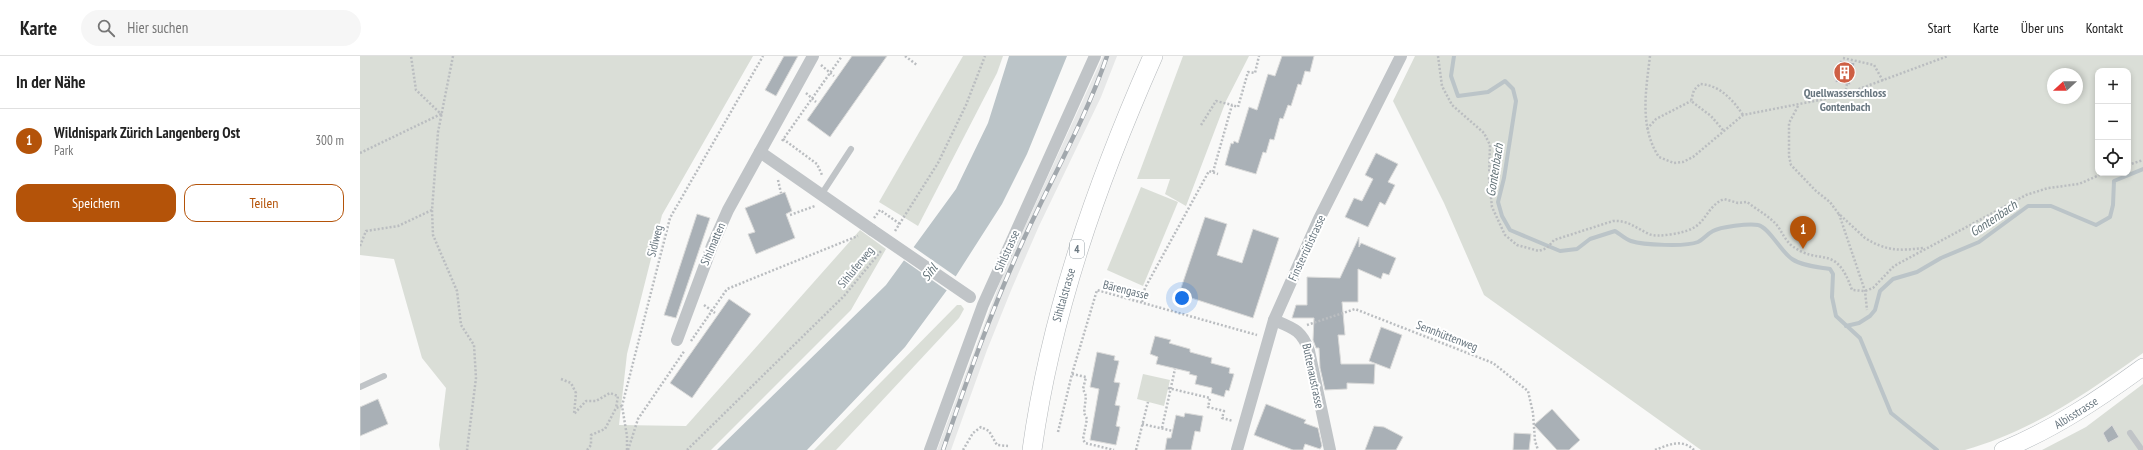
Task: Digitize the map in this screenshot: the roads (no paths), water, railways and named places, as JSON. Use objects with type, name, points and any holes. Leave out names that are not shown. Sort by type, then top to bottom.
[{"type":"main road","name":"Sihltalstrasse","points":[[1032,450],[1046,366],[1069,274],[1110,158],[1153,56]]},
{"type":"main road","name":"Albisstrasse","points":[[2003,450],[2051,428],[2072,416],[2143,367]]},
{"type":"street","name":"Sihlstrasse","points":[[930,450],[984,305],[1095,56]]},
{"type":"street","name":"Finsterrütistrasse","points":[[1237,450],[1274,320],[1319,219],[1401,56]]},
{"type":"street","name":"Sihlmatten","points":[[677,340],[712,246],[728,210],[760,152],[815,59]]},
{"type":"street","points":[[760,152],[822,199],[869,228],[984,305]]},
{"type":"street","name":"Buttenaustrasse","points":[[1274,320],[1296,330],[1305,338],[1330,450]]},
{"type":"lane","points":[[822,199],[830,182],[851,149]]},
{"type":"lane","points":[[360,387],[384,376]]},
{"type":"lane","points":[[2130,433],[2142,450]]},
{"type":"water","name":"Sihl","points":[[1009,56],[1067,56],[1027,154],[1002,204],[947,290],[905,347],[807,450],[717,450],[886,285],[956,189],[988,123]]},
{"type":"waterway","name":"Gontenbach","points":[[1454,56],[1451,76],[1458,96],[1488,92],[1505,81],[1513,89],[1516,101],[1504,178],[1498,202],[1502,216],[1510,230],[1560,251],[1577,249],[1590,239],[1615,231],[1631,241],[1654,244],[1684,245],[1698,242],[1711,232],[1722,228],[1748,225],[1758,225],[1762,227],[1792,259],[1805,265],[1830,269],[1833,274],[1832,297],[1836,316],[1860,338],[1891,413],[1937,450]]},
{"type":"waterway","name":"Gontenbach","points":[[1846,326],[1859,323],[1870,316],[1875,310],[1880,291],[1893,279],[1917,272],[1941,258],[1979,242],[2028,206],[2051,206],[2096,225],[2110,217],[2113,205],[2114,181],[2143,169]]},
{"type":"railway","points":[[943,450],[970,372],[1000,294],[1022,243],[1067,151],[1107,56]]},
{"type":"place","name":"Quellwasserschloss Gontenbach","points":[[1845,72]]},
{"type":"place","name":"Wildnispark Zürich Langenberg Ost","points":[[1803,249]]}]
